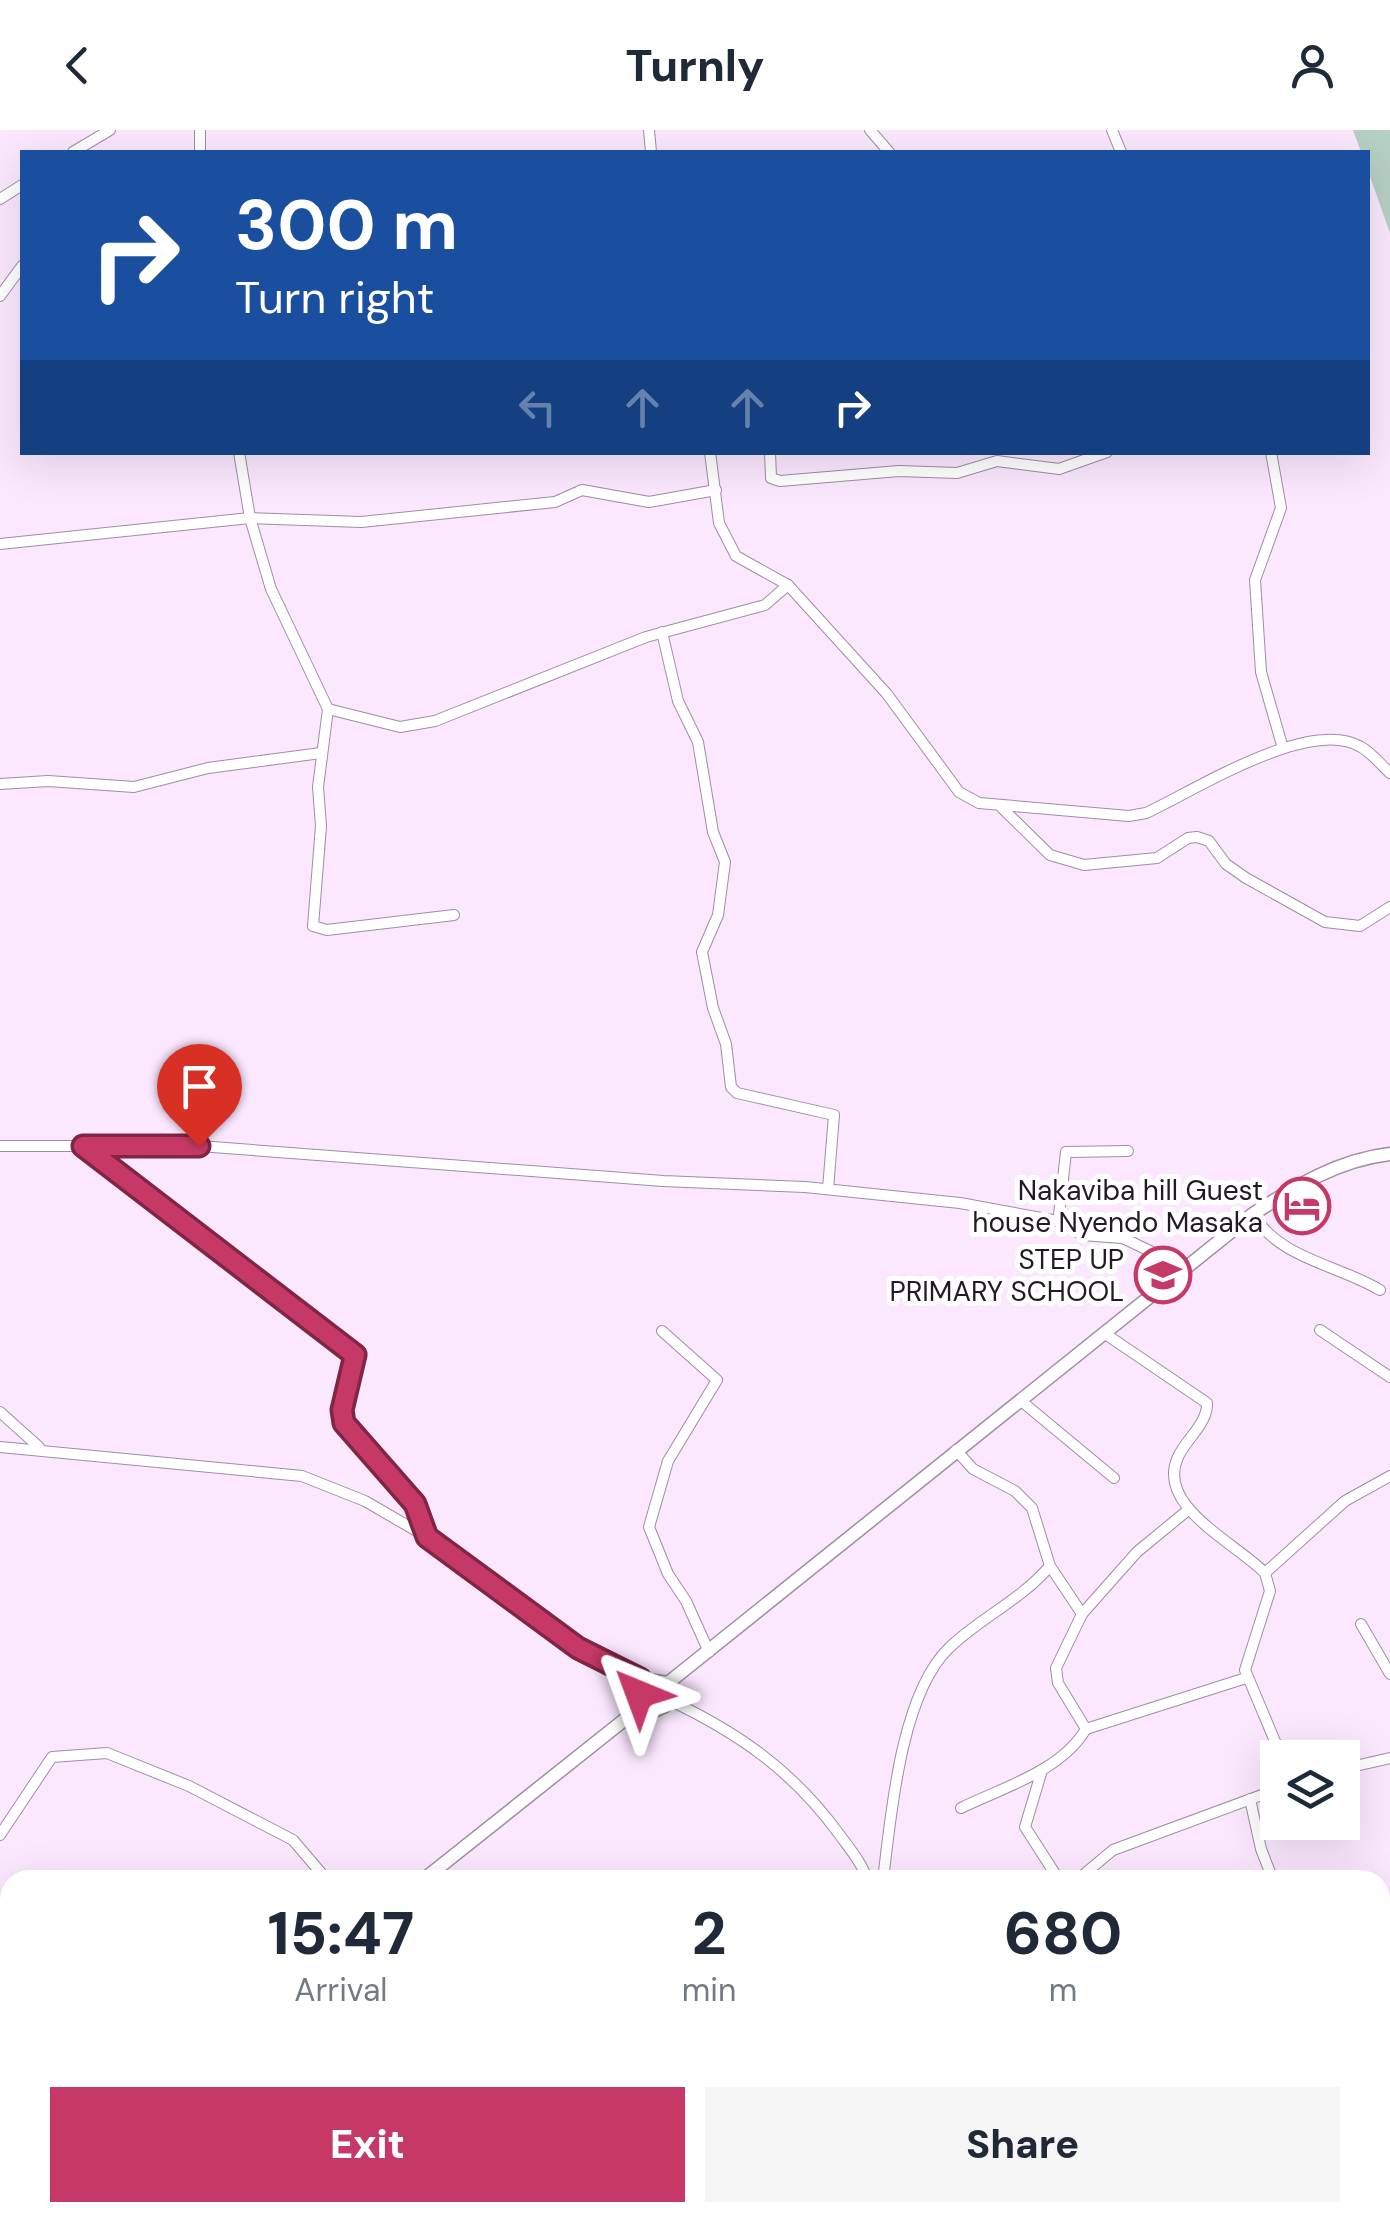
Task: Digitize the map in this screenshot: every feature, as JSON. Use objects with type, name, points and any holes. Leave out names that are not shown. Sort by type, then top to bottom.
[{"type":"street","points":[[76,150],[110,130]]},
{"type":"street","points":[[870,130],[887,150]]},
{"type":"street","points":[[1,195],[20,187]]},
{"type":"street","points":[[0,296],[20,269]]},
{"type":"street","points":[[240,455],[250,518],[272,589],[328,709],[321,753],[322,826],[313,926],[328,930],[454,915]]},
{"type":"street","points":[[710,455],[718,523],[736,556],[788,585],[888,694],[959,792],[979,803],[1002,808],[1146,814],[1282,745],[1347,742],[1360,746],[1390,773]]},
{"type":"street","points":[[770,455],[771,478],[780,481],[899,470],[956,472],[996,461],[1060,469],[1099,455]]},
{"type":"street","points":[[1272,455],[1281,508],[1255,580],[1262,672],[1282,745]]},
{"type":"street","points":[[0,544],[250,518],[361,522],[556,502],[582,490],[648,502],[716,490]]},
{"type":"street","points":[[328,709],[418,726],[662,632],[765,605],[788,585]]},
{"type":"street","points":[[662,632],[678,700],[698,742],[710,818],[725,862],[718,915],[702,952],[713,1008],[724,1030],[731,1087],[737,1093],[834,1115],[828,1189]]},
{"type":"street","points":[[0,784],[48,781],[134,787],[208,768],[321,753]]},
{"type":"street","points":[[1002,808],[1050,855],[1084,865],[1157,858],[1188,838],[1197,837],[1209,841],[1226,864],[1246,878],[1325,922],[1360,926],[1390,907]]},
{"type":"street","points":[[0,1146],[199,1146],[828,1189],[960,1203],[1063,1222],[1082,1235],[1123,1238],[1185,1268]]},
{"type":"street","points":[[83,1146],[355,1355],[342,1410],[344,1423],[415,1504],[427,1537]]},
{"type":"street","points":[[1063,1222],[1059,1214],[1066,1152],[1128,1151]]},
{"type":"street","points":[[0,1447],[302,1476],[365,1501],[427,1537],[578,1648],[640,1679],[668,1683],[1253,1214],[1312,1178],[1370,1156],[1390,1154]]},
{"type":"street","points":[[1253,1214],[1261,1228],[1305,1258],[1380,1290]]},
{"type":"street","points":[[1320,1330],[1390,1377]]},
{"type":"street","points":[[662,1331],[716,1380],[668,1460],[649,1527],[668,1574],[686,1601],[709,1652]]},
{"type":"street","points":[[1104,1334],[1207,1403],[1206,1415],[1174,1467],[1174,1481],[1188,1510],[1265,1572],[1270,1591],[1245,1661],[1246,1678],[1274,1740]]},
{"type":"street","points":[[1020,1400],[1114,1478]]},
{"type":"street","points":[[0,1412],[39,1448]]},
{"type":"street","points":[[956,1450],[982,1476],[1024,1497],[1032,1508],[1050,1566],[1082,1614]]},
{"type":"street","points":[[1265,1572],[1345,1502],[1390,1476]]},
{"type":"street","points":[[1086,1729],[1056,1675],[1082,1614],[1138,1552],[1188,1510]]},
{"type":"street","points":[[886,1870],[907,1735],[926,1674],[962,1636],[1025,1594],[1050,1566]]},
{"type":"street","points":[[1362,1624],[1390,1674]]},
{"type":"street","points":[[962,1808],[1043,1769],[1071,1750],[1086,1729],[1246,1678]]},
{"type":"street","points":[[640,1679],[642,1706]]},
{"type":"street","points":[[642,1706],[660,1710],[669,1700],[668,1683]]},
{"type":"street","points":[[669,1700],[736,1734],[786,1771],[862,1870]]},
{"type":"street","points":[[436,1870],[642,1706]]},
{"type":"street","points":[[0,1835],[52,1757],[107,1753],[267,1823],[292,1840],[319,1870]]},
{"type":"street","points":[[1360,1764],[1390,1758]]},
{"type":"street","points":[[1043,1769],[1025,1827],[1053,1870]]},
{"type":"street","points":[[1088,1870],[1112,1850],[1260,1795]]},
{"type":"street","points":[[1250,1799],[1269,1870]]},
{"type":"green space","points":[[1353,130],[1390,130],[1390,233],[1370,177],[1370,150],[1360,150]]},
{"type":"place","name":"Nakaviba hill Guest house Nyendo Masaka","points":[[1302,1206]]},
{"type":"place","name":"STEP UP PRIMARY SCHOOL","points":[[1163,1275]]},
{"type":"route","points":[[199,1146],[83,1146],[355,1355],[356,1366],[342,1410],[344,1423],[415,1504],[427,1537],[578,1648],[640,1679],[639,1694]]}]
